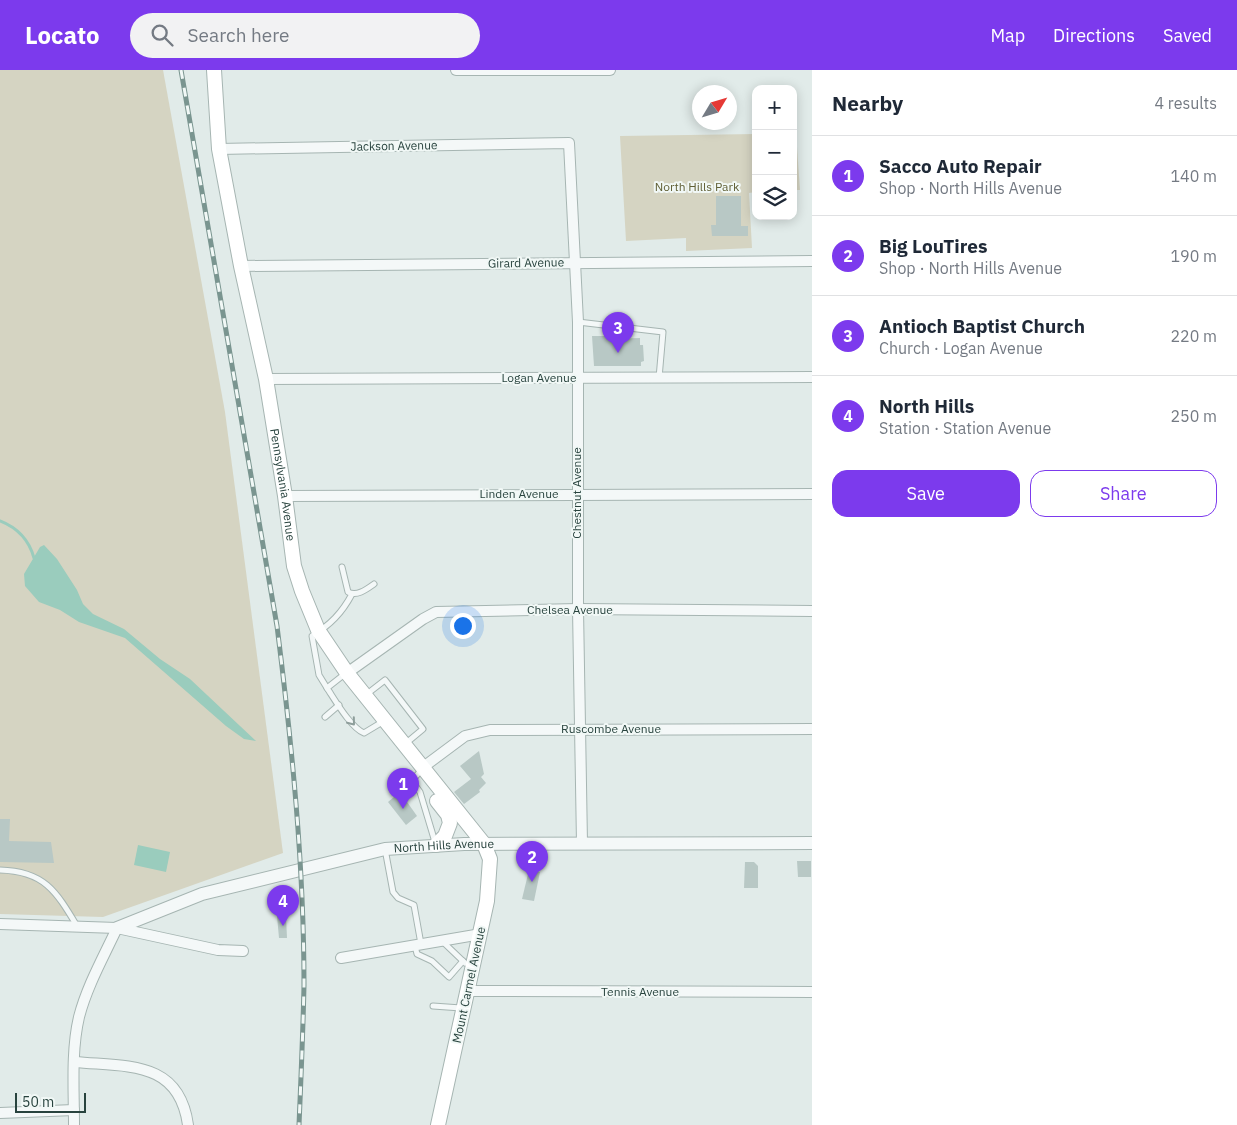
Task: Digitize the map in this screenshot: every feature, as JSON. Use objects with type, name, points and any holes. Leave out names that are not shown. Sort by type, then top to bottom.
[{"type":"main road","name":"Pennsylvania Avenue","points":[[214,70],[219,148],[240,266],[266,379],[286,496],[294,566],[302,591],[319,632],[347,673],[484,844]]},
{"type":"main road","points":[[422,768],[429,790],[448,816],[450,823],[445,836],[436,845]]},
{"type":"main road","name":"Mount Carmel Avenue","points":[[438,1125],[468,991],[468,966],[481,934],[491,868],[489,854],[484,844]]},
{"type":"street","points":[[456,70],[610,70]]},
{"type":"street","name":"Jackson Avenue","points":[[219,148],[569,143]]},
{"type":"street","name":"Chestnut Avenue","points":[[569,143],[578,322],[577,494],[582,843]]},
{"type":"street","name":"Girard Avenue","points":[[240,266],[576,262],[812,262]]},
{"type":"street","name":"Logan Avenue","points":[[266,379],[812,377]]},
{"type":"street","name":"Linden Avenue","points":[[286,496],[812,494]]},
{"type":"street","name":"Chelsea Avenue","points":[[347,673],[423,619],[436,612],[578,610],[812,611]]},
{"type":"street","name":"Ruscombe Avenue","points":[[422,768],[465,736],[480,731],[812,729]]},
{"type":"street","name":"North Hills Avenue","points":[[118,928],[202,894],[385,849],[484,844],[812,842]]},
{"type":"street","points":[[0,924],[118,928],[218,950],[243,951]]},
{"type":"street","points":[[74,1125],[75,1062],[79,1017],[85,999],[118,928]]},
{"type":"street","points":[[341,958],[481,934]]},
{"type":"street","name":"Tennis Avenue","points":[[468,991],[812,992]]},
{"type":"street","points":[[75,1062],[129,1067],[164,1078],[172,1084],[181,1098],[188,1125]]},
{"type":"street","points":[[0,1113],[74,1110]]},
{"type":"lane","points":[[578,322],[663,332],[659,378]]},
{"type":"lane","points":[[342,567],[348,592],[352,594]]},
{"type":"lane","points":[[374,584],[362,592],[352,594],[332,623],[312,636],[320,675],[338,706],[359,731],[364,733],[384,721]]},
{"type":"lane","points":[[327,688],[347,673]]},
{"type":"lane","points":[[364,696],[385,680],[423,729],[404,745]]},
{"type":"lane","points":[[324,717],[338,706]]},
{"type":"lane","points":[[422,768],[412,781],[420,792],[436,845]]},
{"type":"lane","points":[[426,812],[439,803]]},
{"type":"lane","points":[[385,849],[393,892],[398,898],[414,905],[418,945],[417,954],[432,961],[449,977],[468,966],[442,941]]},
{"type":"lane","points":[[0,870],[32,874],[50,885],[77,927]]},
{"type":"lane","points":[[433,1006],[464,1008]]},
{"type":"green space","points":[[0,70],[163,70],[225,412],[283,853],[103,917],[0,914]]},
{"type":"green space","name":"North Hills Park","points":[[752,134],[752,193],[749,193],[752,248],[686,251],[686,238],[626,241],[620,136]]},
{"type":"green space","points":[[797,147],[800,190],[797,190]]},
{"type":"shaded area","points":[[44,545],[57,559],[77,590],[83,604],[93,614],[124,629],[160,659],[190,679],[256,741],[244,739],[226,726],[125,638],[79,622],[60,610],[39,602],[25,586],[24,574],[40,547]]},
{"type":"shaded area","points":[[138,845],[170,852],[166,872],[134,865]]},
{"type":"building","points":[[716,196],[741,196],[741,226],[748,226],[748,236],[712,236],[711,225],[716,225]]},
{"type":"building","points":[[592,336],[609,336],[609,339],[640,338],[640,345],[643,345],[644,361],[641,362],[641,366],[594,366]]},
{"type":"building","points":[[479,751],[484,774],[481,777],[486,783],[479,790],[480,792],[464,804],[454,792],[471,779],[460,766]]},
{"type":"building","points":[[400,792],[417,816],[406,825],[388,802]]},
{"type":"building","points":[[0,819],[10,819],[9,841],[51,842],[54,863],[0,862]]},
{"type":"building","points":[[797,861],[811,861],[811,877],[798,877]]},
{"type":"building","points":[[745,862],[754,862],[758,866],[758,888],[744,888]]},
{"type":"building","points":[[529,870],[540,872],[534,901],[522,899]]},
{"type":"building","points":[[277,916],[286,916],[287,938],[279,938]]},
{"type":"waterway","points":[[0,521],[22,535],[34,558]]},
{"type":"railway","points":[[181,70],[277,626],[288,715],[302,895],[304,1003],[299,1125]]},
{"type":"place","name":"Antioch Baptist Church","points":[[618,353]]},
{"type":"place","name":"Sacco Auto Repair","points":[[403,809]]},
{"type":"place","name":"Big LouTires","points":[[532,882]]},
{"type":"place","name":"North Hills","points":[[283,926]]}]
